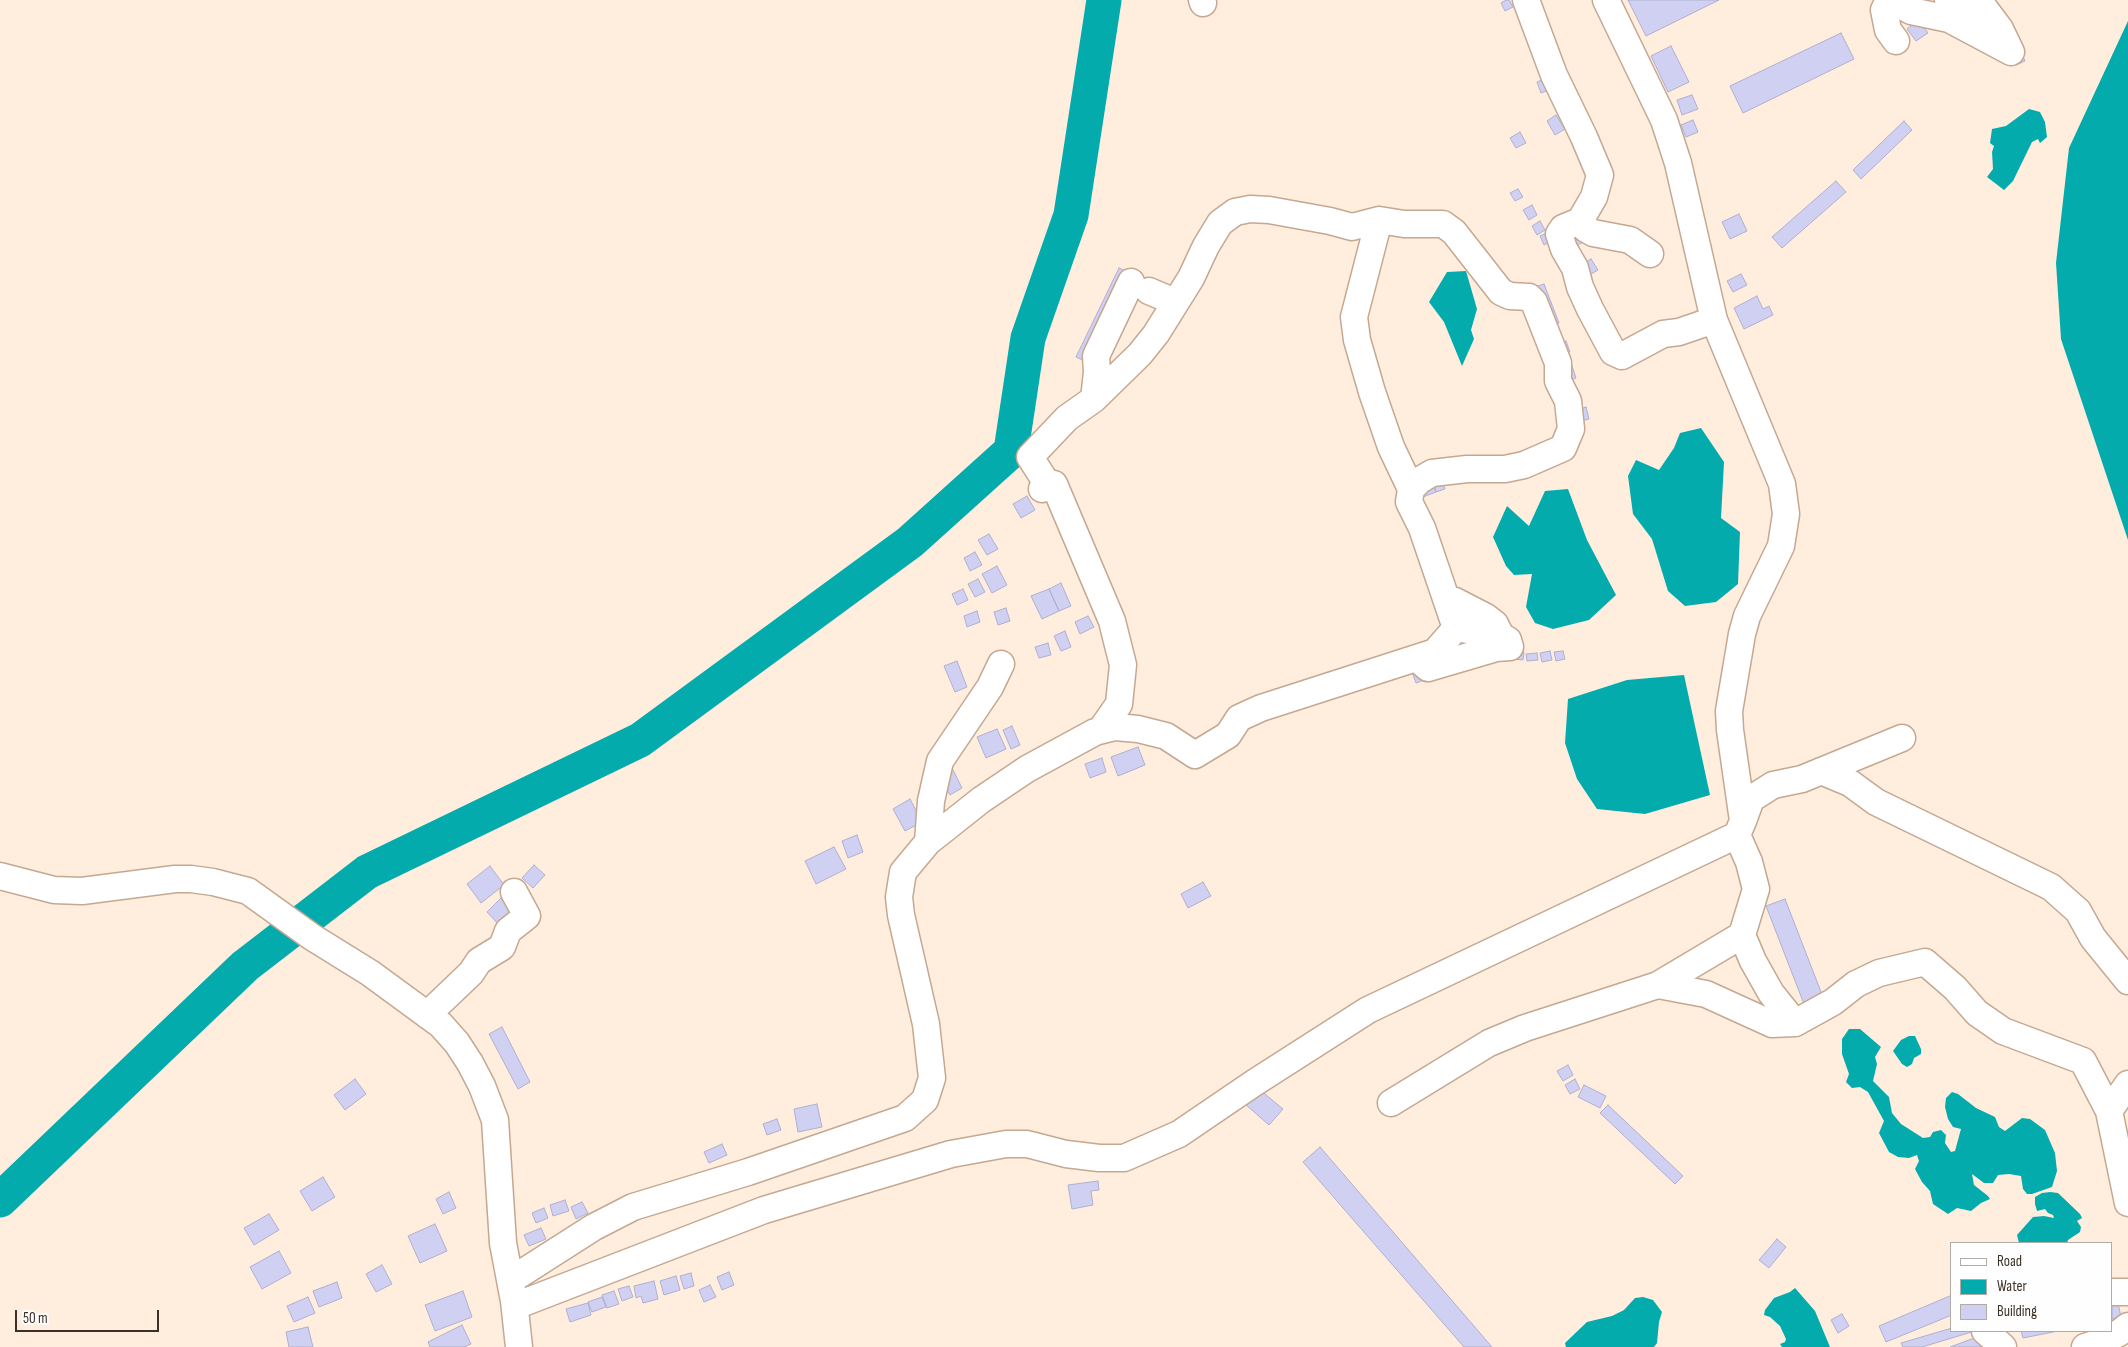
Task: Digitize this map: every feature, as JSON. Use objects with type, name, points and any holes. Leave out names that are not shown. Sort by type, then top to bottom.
[{"type":"street","points":[[1526,0],[1554,75],[1600,175],[1594,197],[1580,221],[1563,228],[1559,234],[1575,268],[1590,309],[1613,352],[1622,356],[1663,334],[1679,332],[1714,320]]},
{"type":"street","points":[[1606,0],[1664,120],[1678,163],[1714,320],[1782,484],[1786,514],[1782,546],[1747,616],[1742,634],[1729,711],[1740,828],[1756,889],[1742,935],[1753,961],[1771,993],[1795,1023]]},
{"type":"street","points":[[1896,42],[1888,30],[1884,10],[1889,0],[1910,11],[1949,19],[2011,52],[2000,29],[1985,9],[1969,3],[1948,0]]},
{"type":"street","points":[[1101,730],[1119,704],[1123,665],[1112,621],[1054,484],[1044,486],[1030,458],[1067,418],[1094,400],[1140,354],[1156,334],[1220,223],[1235,212],[1269,210],[1352,227],[1380,220],[1443,224],[1454,232],[1502,292],[1510,296],[1529,297],[1534,302],[1558,363],[1558,381],[1568,401],[1571,429],[1563,448],[1524,465],[1505,469],[1467,469],[1432,474],[1420,480],[1410,489]]},
{"type":"street","points":[[1380,220],[1354,317],[1357,340],[1391,447],[1410,489],[1409,502],[1422,528],[1456,628]]},
{"type":"street","points":[[1580,221],[1586,229],[1594,233],[1630,240],[1650,254]]},
{"type":"street","points":[[1374,246],[1410,223]]},
{"type":"street","points":[[1094,400],[1097,372],[1096,356],[1140,286],[1175,302]]},
{"type":"street","points":[[1446,599],[1455,601],[1486,617],[1495,624],[1502,636]]},
{"type":"street","points":[[1417,659],[1428,668],[1496,648],[1510,647],[1508,640],[1502,636],[1456,628]]},
{"type":"street","points":[[511,1280],[594,1227],[633,1207],[748,1172],[904,1118],[925,1100],[932,1078],[926,1024],[901,915],[899,897],[904,872],[928,842],[981,800],[1027,769],[1101,730],[1115,726],[1166,736],[1195,755],[1228,735],[1239,718],[1261,708],[1435,652],[1456,628]]},
{"type":"street","points":[[928,842],[933,788],[940,761],[990,687],[1001,664]]},
{"type":"street","points":[[515,1306],[764,1210],[951,1154],[1006,1144],[1027,1144],[1066,1154],[1099,1158],[1124,1158],[1132,1155],[1179,1134],[1368,1010],[1740,828],[1751,799],[1773,785],[1802,779],[1902,738]]},
{"type":"street","points":[[1821,772],[1850,782],[1876,802],[2051,888],[2078,911],[2093,938],[2128,981]]},
{"type":"street","points":[[0,876],[54,890],[82,891],[191,879],[213,882],[248,891],[312,937],[370,973],[441,1025],[457,1042],[482,1086],[495,1120],[503,1243],[515,1306],[519,1347]]},
{"type":"street","points":[[427,1015],[471,974],[479,961],[502,947],[508,931],[527,916],[514,892]]},
{"type":"street","points":[[1390,1103],[1489,1043],[1525,1028],[1658,985],[1742,935]]},
{"type":"street","points":[[1658,985],[1706,994],[1772,1024],[1795,1023],[1833,1002],[1856,984],[1879,973],[1925,962],[1955,988],[1977,1013],[2003,1031],[2083,1061],[2109,1111],[2128,1203]]},
{"type":"street","points":[[2109,1111],[2128,1084]]},
{"type":"street","points":[[2113,1292],[2128,1292]]},
{"type":"street","points":[[2085,1347],[2113,1336],[2128,1326]]},
{"type":"street","points":[[1986,1332],[2003,1347]]},
{"type":"water","points":[[2128,21],[2128,540],[2061,339],[2056,263],[2069,148]]},
{"type":"water","points":[[2029,109],[2040,112],[2045,122],[2047,137],[2040,143],[2038,139],[2032,142],[2013,181],[2004,190],[1987,177],[1993,169],[1992,152],[1994,146],[1990,143],[1992,129],[2006,126]]},
{"type":"water","points":[[1466,271],[1477,309],[1471,330],[1474,339],[1462,366],[1444,322],[1429,302],[1447,272]]},
{"type":"water","points":[[1701,428],[1724,462],[1721,518],[1740,532],[1738,584],[1716,602],[1685,606],[1668,591],[1652,539],[1633,514],[1628,476],[1636,460],[1659,470],[1674,448],[1680,433]]},
{"type":"water","points":[[1568,489],[1587,540],[1616,595],[1589,620],[1553,629],[1535,623],[1526,607],[1532,574],[1514,575],[1506,566],[1493,537],[1507,506],[1529,526],[1545,491]]},
{"type":"water","points":[[1684,675],[1710,795],[1645,814],[1597,809],[1577,779],[1565,743],[1568,699],[1627,680]]},
{"type":"water","points":[[1849,1029],[1860,1029],[1881,1047],[1875,1057],[1877,1064],[1873,1081],[1889,1097],[1892,1113],[1901,1124],[1923,1138],[1930,1137],[1933,1132],[1941,1130],[1946,1135],[1945,1143],[1951,1152],[1955,1151],[1961,1129],[1953,1127],[1948,1119],[1945,1107],[1946,1098],[1952,1092],[1958,1094],[1976,1108],[1995,1117],[1999,1127],[2005,1131],[2022,1118],[2030,1119],[2045,1130],[2055,1153],[2057,1171],[2052,1187],[2027,1194],[2023,1189],[2021,1176],[1998,1175],[1993,1183],[1984,1183],[1972,1174],[1974,1185],[1990,1199],[1971,1211],[1957,1208],[1948,1214],[1933,1204],[1930,1191],[1922,1182],[1915,1169],[1919,1161],[1917,1155],[1909,1158],[1898,1157],[1889,1152],[1879,1133],[1884,1121],[1868,1092],[1860,1087],[1852,1088],[1846,1082],[1849,1074],[1842,1054],[1842,1039]]},
{"type":"water","points":[[1909,1036],[1915,1036],[1921,1049],[1921,1054],[1914,1058],[1912,1064],[1907,1067],[1902,1064],[1893,1051],[1901,1040]]},
{"type":"water","points":[[2042,1193],[2058,1193],[2080,1214],[2082,1218],[2077,1221],[2081,1227],[2080,1232],[2067,1242],[2019,1242],[2017,1235],[2033,1217],[2044,1216],[2054,1218],[2045,1209],[2037,1211],[2035,1197]]},
{"type":"water","points":[[1795,1288],[1815,1311],[1830,1347],[1782,1347],[1780,1344],[1785,1342],[1786,1339],[1780,1326],[1770,1317],[1764,1315],[1765,1310],[1774,1298]]},
{"type":"water","points":[[1643,1297],[1653,1300],[1662,1312],[1657,1343],[1654,1347],[1566,1347],[1565,1343],[1587,1322],[1612,1316],[1624,1310],[1635,1298]]},
{"type":"building","points":[[1509,0],[1513,7],[1505,11],[1501,3]]},
{"type":"building","points":[[1628,0],[1719,0],[1646,36]]},
{"type":"building","points":[[1919,20],[1928,33],[1916,41],[1907,29]]},
{"type":"building","points":[[1841,33],[1854,59],[1743,113],[1730,86]]},
{"type":"building","points":[[1671,46],[1689,82],[1668,92],[1651,56]]},
{"type":"building","points":[[2022,54],[2025,61],[2016,65],[2013,59]]},
{"type":"building","points":[[1547,78],[1551,89],[1541,93],[1537,82]]},
{"type":"building","points":[[1692,95],[1698,109],[1682,115],[1677,100]]},
{"type":"building","points":[[1556,115],[1565,129],[1555,135],[1547,121]]},
{"type":"building","points":[[1693,120],[1698,132],[1686,137],[1681,125]]},
{"type":"building","points":[[1904,121],[1912,130],[1861,179],[1853,170]]},
{"type":"building","points":[[1520,132],[1526,143],[1516,148],[1510,138]]},
{"type":"building","points":[[1836,181],[1846,192],[1782,248],[1772,237]]},
{"type":"building","points":[[1518,189],[1523,197],[1515,201],[1510,193]]},
{"type":"building","points":[[1532,205],[1537,215],[1529,220],[1523,210]]},
{"type":"building","points":[[1739,214],[1747,231],[1730,239],[1722,222]]},
{"type":"building","points":[[1540,221],[1545,230],[1537,235],[1532,226]]},
{"type":"building","points":[[1579,228],[1584,242],[1574,246],[1568,232]]},
{"type":"building","points":[[1547,233],[1551,241],[1544,245],[1540,236]]},
{"type":"building","points":[[1591,259],[1598,270],[1586,277],[1579,266]]},
{"type":"building","points":[[1119,268],[1130,273],[1087,362],[1076,357]]},
{"type":"building","points":[[1741,274],[1747,285],[1733,292],[1727,281]]},
{"type":"building","points":[[1544,284],[1559,323],[1548,327],[1532,288]]},
{"type":"building","points":[[1757,296],[1763,309],[1769,306],[1773,315],[1744,329],[1734,308]]},
{"type":"building","points":[[1566,341],[1570,352],[1559,356],[1555,345]]},
{"type":"building","points":[[1572,366],[1576,378],[1568,381],[1564,369]]},
{"type":"building","points":[[1586,407],[1589,419],[1577,422],[1574,411]]},
{"type":"building","points":[[1440,475],[1445,489],[1436,492],[1431,478]]},
{"type":"building","points":[[1431,478],[1436,492],[1423,497],[1418,484]]},
{"type":"building","points":[[1027,496],[1035,510],[1021,518],[1013,504]]},
{"type":"building","points":[[989,534],[998,549],[987,555],[978,540]]},
{"type":"building","points":[[975,552],[982,565],[970,571],[964,558]]},
{"type":"building","points":[[997,566],[1007,585],[992,593],[982,574]]},
{"type":"building","points":[[978,579],[985,592],[975,597],[968,584]]},
{"type":"building","points":[[1061,583],[1071,606],[1059,611],[1049,589]]},
{"type":"building","points":[[963,589],[968,600],[957,605],[952,594]]},
{"type":"building","points":[[1049,589],[1059,611],[1042,619],[1031,596]]},
{"type":"building","points":[[1006,608],[1010,621],[998,625],[994,612]]},
{"type":"building","points":[[977,611],[980,622],[967,627],[964,616]]},
{"type":"building","points":[[1088,616],[1094,627],[1080,634],[1075,622]]},
{"type":"building","points":[[1065,631],[1071,647],[1061,651],[1054,636]]},
{"type":"building","points":[[1048,643],[1051,655],[1039,658],[1035,647]]},
{"type":"building","points":[[1512,651],[1524,652],[1523,660],[1512,659]]},
{"type":"building","points":[[1550,651],[1552,660],[1542,662],[1540,653]]},
{"type":"building","points":[[1563,651],[1565,659],[1556,661],[1554,652]]},
{"type":"building","points":[[1537,653],[1538,660],[1527,661],[1526,654]]},
{"type":"building","points":[[957,661],[967,687],[955,692],[944,666]]},
{"type":"building","points":[[1411,669],[1427,679],[1416,683]]},
{"type":"building","points":[[1012,726],[1020,745],[1011,749],[1003,730]]},
{"type":"building","points":[[997,729],[1006,749],[986,758],[977,737]]},
{"type":"building","points":[[1138,747],[1145,765],[1118,776],[1111,757]]},
{"type":"building","points":[[1102,758],[1106,772],[1090,778],[1085,764]]},
{"type":"building","points":[[952,768],[962,788],[950,795],[939,775]]},
{"type":"building","points":[[910,799],[922,822],[905,831],[893,809]]},
{"type":"building","points":[[857,835],[863,852],[848,858],[842,841]]},
{"type":"building","points":[[834,847],[846,869],[816,884],[805,861]]},
{"type":"building","points":[[534,865],[545,875],[533,888],[522,878]]},
{"type":"building","points":[[490,866],[504,885],[481,903],[467,884]]},
{"type":"building","points":[[1203,882],[1211,896],[1188,908],[1181,894]]},
{"type":"building","points":[[501,898],[514,912],[499,925],[487,912]]},
{"type":"building","points":[[1785,899],[1823,997],[1804,1004],[1766,906]]},
{"type":"building","points":[[502,1027],[530,1082],[518,1089],[489,1034]]},
{"type":"building","points":[[1568,1065],[1573,1075],[1563,1081],[1557,1071]]},
{"type":"building","points":[[355,1079],[366,1094],[345,1110],[334,1095]]},
{"type":"building","points":[[1575,1079],[1580,1089],[1570,1094],[1565,1085]]},
{"type":"building","points":[[1584,1085],[1606,1096],[1600,1108],[1578,1097]]},
{"type":"building","points":[[1259,1089],[1283,1109],[1269,1125],[1245,1104]]},
{"type":"building","points":[[817,1104],[822,1127],[798,1132],[794,1109]]},
{"type":"building","points":[[1608,1105],[1683,1176],[1675,1184],[1600,1113]]},
{"type":"building","points":[[777,1119],[781,1130],[767,1135],[763,1124]]},
{"type":"building","points":[[722,1144],[727,1155],[709,1163],[704,1152]]},
{"type":"building","points":[[1320,1147],[1492,1347],[1464,1347],[1303,1162]]},
{"type":"building","points":[[323,1177],[335,1197],[312,1211],[300,1191]]},
{"type":"building","points":[[1098,1181],[1099,1190],[1091,1191],[1093,1205],[1072,1209],[1068,1185]]},
{"type":"building","points":[[449,1192],[456,1208],[443,1214],[436,1199]]},
{"type":"building","points":[[565,1200],[569,1211],[553,1216],[550,1205]]},
{"type":"building","points":[[582,1202],[588,1213],[576,1219],[571,1207]]},
{"type":"building","points":[[544,1208],[548,1218],[536,1223],[532,1213]]},
{"type":"building","points":[[269,1214],[279,1230],[254,1245],[244,1228]]},
{"type":"building","points":[[435,1224],[447,1251],[420,1263],[408,1236]]},
{"type":"building","points":[[541,1228],[546,1239],[529,1246],[524,1235]]},
{"type":"building","points":[[1777,1239],[1786,1247],[1769,1268],[1759,1260]]},
{"type":"building","points":[[279,1251],[291,1273],[262,1289],[250,1267]]},
{"type":"building","points":[[382,1265],[392,1284],[376,1292],[366,1274]]},
{"type":"building","points":[[729,1272],[734,1285],[722,1290],[717,1277]]},
{"type":"building","points":[[691,1273],[694,1286],[684,1289],[680,1276]]},
{"type":"building","points":[[676,1276],[680,1290],[664,1295],[660,1281]]},
{"type":"building","points":[[654,1281],[658,1299],[643,1303],[641,1296],[636,1298],[634,1286]]},
{"type":"building","points":[[337,1282],[342,1298],[319,1307],[313,1291]]},
{"type":"building","points":[[710,1285],[716,1297],[704,1302],[699,1290]]},
{"type":"building","points":[[629,1286],[633,1297],[622,1301],[618,1289]]},
{"type":"building","points":[[463,1291],[472,1317],[435,1331],[425,1305]]},
{"type":"building","points":[[614,1291],[619,1304],[607,1308],[602,1295]]},
{"type":"building","points":[[1950,1296],[1950,1316],[1886,1342],[1879,1326]]},
{"type":"building","points":[[308,1297],[315,1313],[294,1322],[287,1306]]},
{"type":"building","points":[[602,1297],[606,1307],[592,1312],[588,1302]]},
{"type":"building","points":[[588,1303],[591,1315],[570,1322],[566,1309]]},
{"type":"building","points":[[2118,1303],[2121,1317],[2113,1319],[2113,1304]]},
{"type":"building","points":[[1842,1314],[1849,1326],[1838,1333],[1831,1320]]},
{"type":"building","points":[[462,1325],[471,1344],[464,1347],[430,1347],[428,1342]]},
{"type":"building","points":[[308,1327],[313,1347],[289,1347],[286,1332]]},
{"type":"building","points":[[1950,1329],[1950,1332],[1972,1332],[1922,1347],[1903,1347],[1901,1343]]},
{"type":"building","points":[[2021,1332],[2053,1332],[2023,1338]]},
{"type":"building","points":[[1977,1337],[1981,1347],[1950,1347]]},
{"type":"waterway","points":[[0,1200],[245,966],[367,872],[640,740],[910,542],[1011,451],[1028,338],[1071,215],[1104,0]]}]
